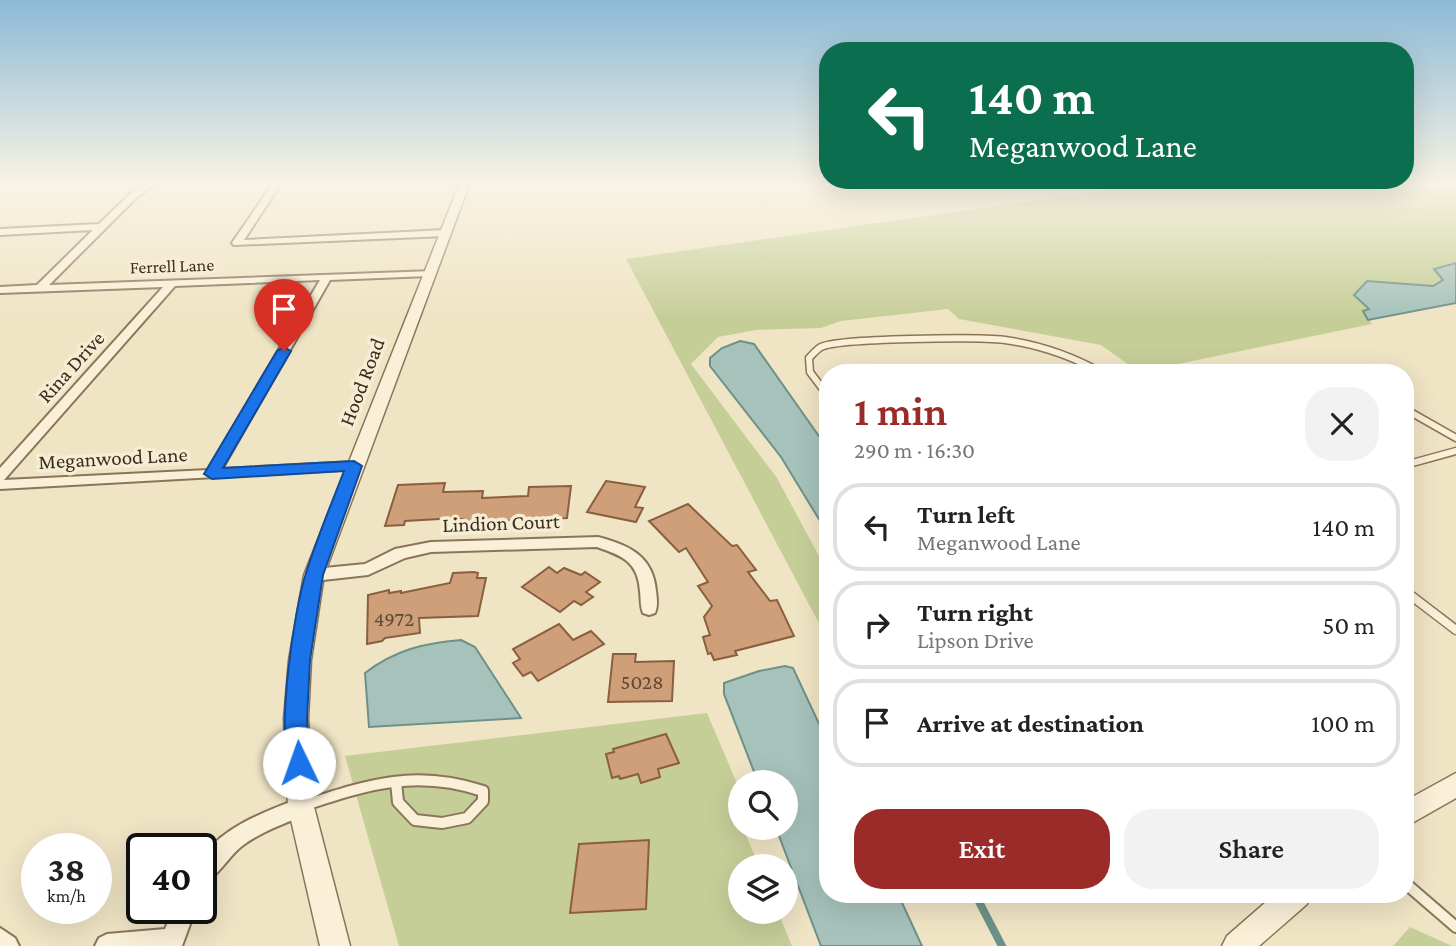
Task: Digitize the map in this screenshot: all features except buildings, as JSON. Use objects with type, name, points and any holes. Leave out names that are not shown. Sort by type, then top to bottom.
[{"type":"street","points":[[0,232],[58,229]]},
{"type":"street","points":[[38,289],[99,229]]},
{"type":"street","points":[[246,229],[237,243],[445,233]]},
{"type":"street","name":"Hood Road","points":[[335,946],[301,807],[296,719],[300,660],[314,575],[447,229]]},
{"type":"street","name":"Ferrell Lane","points":[[0,290],[429,273]]},
{"type":"street","points":[[212,474],[327,277]]},
{"type":"street","name":"Rina Drive","points":[[0,477],[172,283]]},
{"type":"street","name":"Meganwood Lane","points":[[0,485],[354,466]]},
{"type":"street","name":"Lindion Court","points":[[314,575],[368,569],[401,552],[431,547],[598,542],[620,548],[639,561],[649,580],[649,609]]},
{"type":"street","points":[[1414,810],[1456,784]]},
{"type":"street","points":[[217,853],[244,830],[301,807]]},
{"type":"street","points":[[1237,946],[1287,903]]},
{"type":"street","points":[[107,946],[171,943],[179,924]]},
{"type":"street","points":[[0,940],[7,946]]},
{"type":"lane","points":[[819,384],[810,372],[809,358],[821,347],[848,341],[980,339],[1021,342],[1076,358],[1086,364]]},
{"type":"lane","points":[[1414,414],[1456,438]]},
{"type":"lane","points":[[1414,463],[1456,451]]},
{"type":"lane","points":[[1414,598],[1456,630]]},
{"type":"lane","points":[[301,807],[348,791],[396,782],[452,781],[483,791],[483,801],[467,818],[442,823],[415,821],[398,802],[396,782]]},
{"type":"lane","points":[[1414,891],[1456,927]]},
{"type":"green space","points":[[835,229],[1456,229],[1456,263],[1434,269],[1443,280],[1433,286],[1415,286],[1364,311],[1372,324],[1178,364],[1128,364],[1101,345],[959,319],[948,309],[841,321],[821,328],[756,330],[718,337],[691,364],[777,478],[819,556],[819,623],[626,259]]},
{"type":"green space","points":[[707,713],[731,770],[728,770],[728,840],[748,840],[754,854],[728,854],[728,924],[783,924],[792,946],[399,946],[345,756]]},
{"type":"green space","points":[[1410,927],[1452,946],[1393,946]]},
{"type":"water","points":[[1456,263],[1456,303],[1368,320],[1363,311],[1369,309],[1354,295],[1367,281],[1433,286],[1443,280],[1434,269]]},
{"type":"water","points":[[740,341],[754,344],[819,436],[819,519],[781,457],[710,366],[710,358],[722,348]]},
{"type":"water","points":[[461,640],[475,647],[521,718],[369,727],[365,673],[410,649]]},
{"type":"water","points":[[785,666],[793,668],[819,724],[819,903],[902,903],[922,946],[821,946],[798,886],[798,854],[786,854],[781,840],[798,840],[798,770],[753,770],[724,694],[724,683],[759,671]]},
{"type":"waterway","points":[[980,903],[1002,946]]},
{"type":"route","points":[[284,351],[212,474],[354,466],[314,575],[300,660],[296,719],[299,763]]}]
